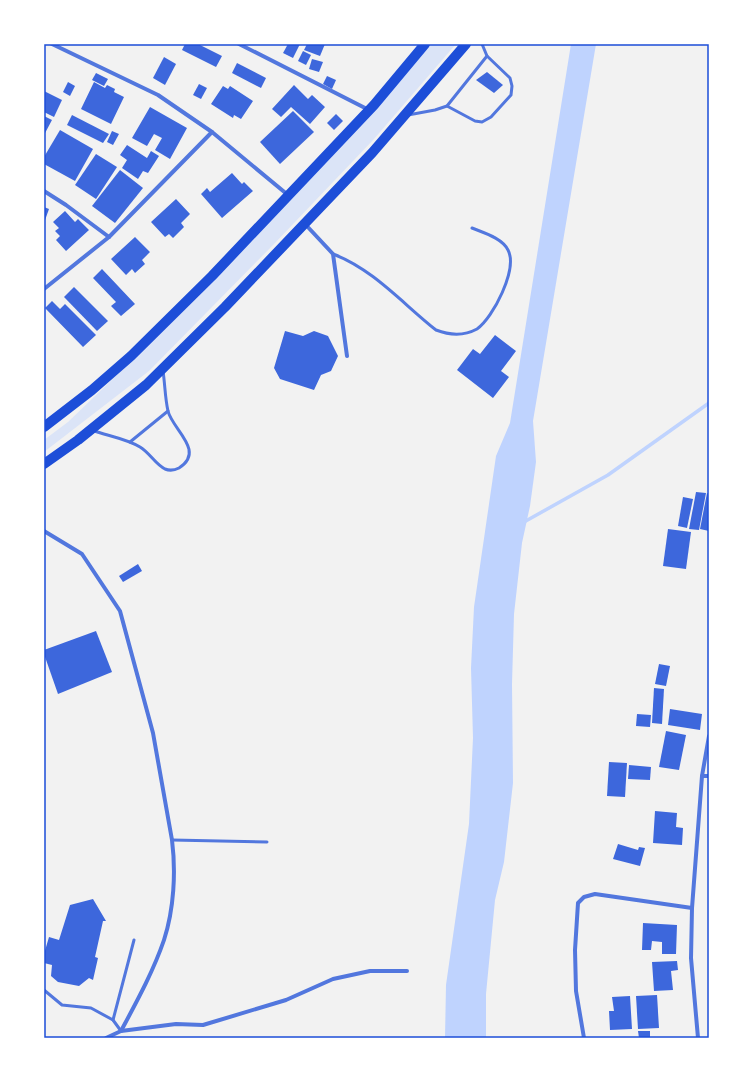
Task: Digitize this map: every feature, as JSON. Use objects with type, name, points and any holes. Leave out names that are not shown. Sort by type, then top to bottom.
[{"type":"highway","points":[[44,427],[92,390],[131,356],[212,276],[370,110],[425,44]]},
{"type":"highway","points":[[44,464],[90,430],[146,385],[225,307],[372,153],[466,44]]},
{"type":"street","points":[[52,44],[158,95],[212,132],[289,195]]},
{"type":"street","points":[[239,44],[370,110]]},
{"type":"street","points":[[44,289],[109,237],[212,132]]},
{"type":"street","points":[[44,191],[66,205],[109,237]]},
{"type":"street","points":[[304,224],[333,254],[347,356]]},
{"type":"street","points":[[44,531],[82,554],[120,611],[153,733],[172,840],[174,858],[173,899],[164,938],[146,984],[121,1031]]},
{"type":"street","points":[[698,1038],[691,958],[692,908],[702,776],[709,736]]},
{"type":"street","points":[[702,776],[709,776]]},
{"type":"street","points":[[584,1038],[576,991],[575,950],[578,903],[584,897],[594,894],[692,908]]},
{"type":"street","points":[[106,1038],[121,1031],[176,1024],[203,1025],[286,1000],[333,979],[370,971],[407,971]]},
{"type":"lane","points":[[447,106],[475,121],[482,122],[491,118],[511,95],[512,86],[510,78],[487,56],[482,44]]},
{"type":"lane","points":[[404,116],[447,106],[487,56]]},
{"type":"lane","points":[[333,254],[348,260],[389,290],[436,330],[445,334],[464,334],[476,329],[486,322],[507,282],[511,265],[511,257],[508,249],[502,242],[472,228]]},
{"type":"lane","points":[[90,430],[130,442],[141,447],[160,466],[167,470],[174,470],[187,462],[189,456],[189,446],[168,411],[163,368]]},
{"type":"lane","points":[[130,442],[168,411]]},
{"type":"lane","points":[[172,840],[267,842]]},
{"type":"lane","points":[[113,1020],[134,940]]},
{"type":"lane","points":[[44,990],[62,1005],[92,1008],[113,1020],[121,1031]]},
{"type":"shaded area","points":[[428,44],[456,44],[374,139],[275,243],[149,371],[44,452],[44,440],[68,422],[199,296]]},
{"type":"water","points":[[571,44],[596,44],[533,421],[536,462],[530,506],[522,543],[514,614],[512,684],[513,783],[504,862],[495,900],[486,994],[486,1038],[445,1038],[446,985],[469,824],[473,738],[471,668],[474,607],[496,456],[510,423]]},
{"type":"building","points":[[185,44],[198,44],[222,56],[216,67],[182,50]]},
{"type":"building","points":[[288,44],[300,44],[293,58],[283,53]]},
{"type":"building","points":[[307,44],[325,44],[320,56],[304,50]]},
{"type":"building","points":[[303,51],[311,55],[306,65],[298,61]]},
{"type":"building","points":[[164,57],[176,64],[165,85],[153,78]]},
{"type":"building","points":[[312,59],[323,62],[319,72],[309,69]]},
{"type":"building","points":[[237,63],[266,78],[261,88],[232,73]]},
{"type":"building","points":[[487,72],[503,85],[494,93],[476,80]]},
{"type":"building","points":[[96,73],[108,79],[104,86],[92,80]]},
{"type":"building","points":[[327,76],[336,80],[332,89],[323,84]]},
{"type":"building","points":[[68,82],[75,86],[70,96],[63,92]]},
{"type":"building","points":[[94,82],[105,88],[107,85],[115,89],[114,92],[124,97],[111,124],[81,109]]},
{"type":"building","points":[[199,84],[207,88],[201,99],[193,95]]},
{"type":"building","points":[[294,85],[308,99],[312,95],[325,107],[310,124],[291,107],[281,117],[272,109]]},
{"type":"building","points":[[223,86],[228,89],[230,86],[253,101],[241,119],[234,115],[233,118],[211,104]]},
{"type":"building","points":[[44,91],[62,100],[54,117],[44,112]]},
{"type":"building","points":[[150,107],[187,128],[170,159],[155,150],[162,138],[154,134],[147,146],[132,138]]},
{"type":"building","points":[[293,111],[314,132],[280,164],[260,142]]},
{"type":"building","points":[[336,114],[343,121],[334,130],[327,123]]},
{"type":"building","points":[[72,115],[109,134],[103,143],[67,125]]},
{"type":"building","points":[[44,116],[52,120],[44,135]]},
{"type":"building","points":[[60,130],[93,149],[75,181],[44,164],[44,157]]},
{"type":"building","points":[[112,131],[119,134],[113,145],[107,142]]},
{"type":"building","points":[[127,145],[147,158],[151,151],[159,156],[148,173],[143,171],[138,179],[122,168],[127,160],[120,155]]},
{"type":"building","points":[[96,154],[117,167],[96,199],[75,185]]},
{"type":"building","points":[[120,170],[143,188],[115,223],[92,206]]},
{"type":"building","points":[[232,173],[242,184],[244,182],[253,191],[222,218],[201,194],[207,188],[210,192]]},
{"type":"building","points":[[176,199],[190,214],[181,223],[184,227],[173,238],[169,234],[165,237],[151,222]]},
{"type":"building","points":[[44,207],[49,209],[44,223]]},
{"type":"building","points":[[65,211],[75,222],[78,219],[89,230],[66,251],[56,240],[60,236],[55,231],[59,228],[53,222]]},
{"type":"building","points":[[135,237],[150,252],[142,260],[145,264],[135,273],[132,269],[126,275],[111,259]]},
{"type":"building","points":[[102,269],[135,304],[121,316],[111,306],[116,302],[93,278]]},
{"type":"building","points":[[74,287],[108,321],[97,331],[64,297]]},
{"type":"building","points":[[52,301],[60,309],[65,304],[96,335],[83,347],[45,308]]},
{"type":"building","points":[[285,331],[303,336],[314,331],[328,336],[338,356],[331,371],[321,375],[314,390],[280,379],[274,368]]},
{"type":"building","points":[[495,335],[516,351],[501,371],[509,377],[493,398],[457,370],[473,349],[480,354]]},
{"type":"building","points":[[696,492],[706,493],[699,530],[689,529]]},
{"type":"building","points":[[707,493],[709,494],[709,531],[700,529]]},
{"type":"building","points":[[683,497],[693,499],[687,528],[678,526]]},
{"type":"building","points":[[668,529],[691,532],[686,569],[663,566]]},
{"type":"building","points":[[138,564],[142,571],[123,582],[119,576]]},
{"type":"building","points":[[96,631],[112,672],[58,694],[44,654],[44,650]]},
{"type":"building","points":[[659,664],[670,666],[666,686],[655,684]]},
{"type":"building","points":[[654,688],[664,689],[662,724],[652,723]]},
{"type":"building","points":[[670,709],[702,714],[700,730],[668,725]]},
{"type":"building","points":[[637,714],[651,715],[650,727],[636,726]]},
{"type":"building","points":[[666,731],[686,735],[679,770],[659,767]]},
{"type":"building","points":[[609,762],[627,763],[625,797],[607,796]]},
{"type":"building","points":[[629,765],[651,767],[650,780],[628,779]]},
{"type":"building","points":[[655,811],[677,813],[676,827],[683,828],[682,845],[653,843]]},
{"type":"building","points":[[618,844],[638,850],[639,847],[645,848],[640,866],[613,859]]},
{"type":"building","points":[[93,899],[106,921],[103,921],[95,957],[98,958],[93,980],[89,978],[79,986],[58,982],[51,976],[52,965],[44,963],[44,954],[49,937],[59,940],[70,905]]},
{"type":"building","points":[[643,923],[677,925],[676,954],[662,954],[662,942],[652,941],[651,950],[642,950]]},
{"type":"building","points":[[677,961],[678,970],[671,971],[673,990],[654,991],[652,962]]},
{"type":"building","points":[[657,995],[659,1028],[638,1029],[636,996]]},
{"type":"building","points":[[630,996],[632,1029],[610,1030],[609,1011],[614,1011],[612,997]]},
{"type":"building","points":[[638,1031],[650,1031],[650,1038],[639,1038]]},
{"type":"waterway","points":[[524,522],[608,475],[709,403]]}]
